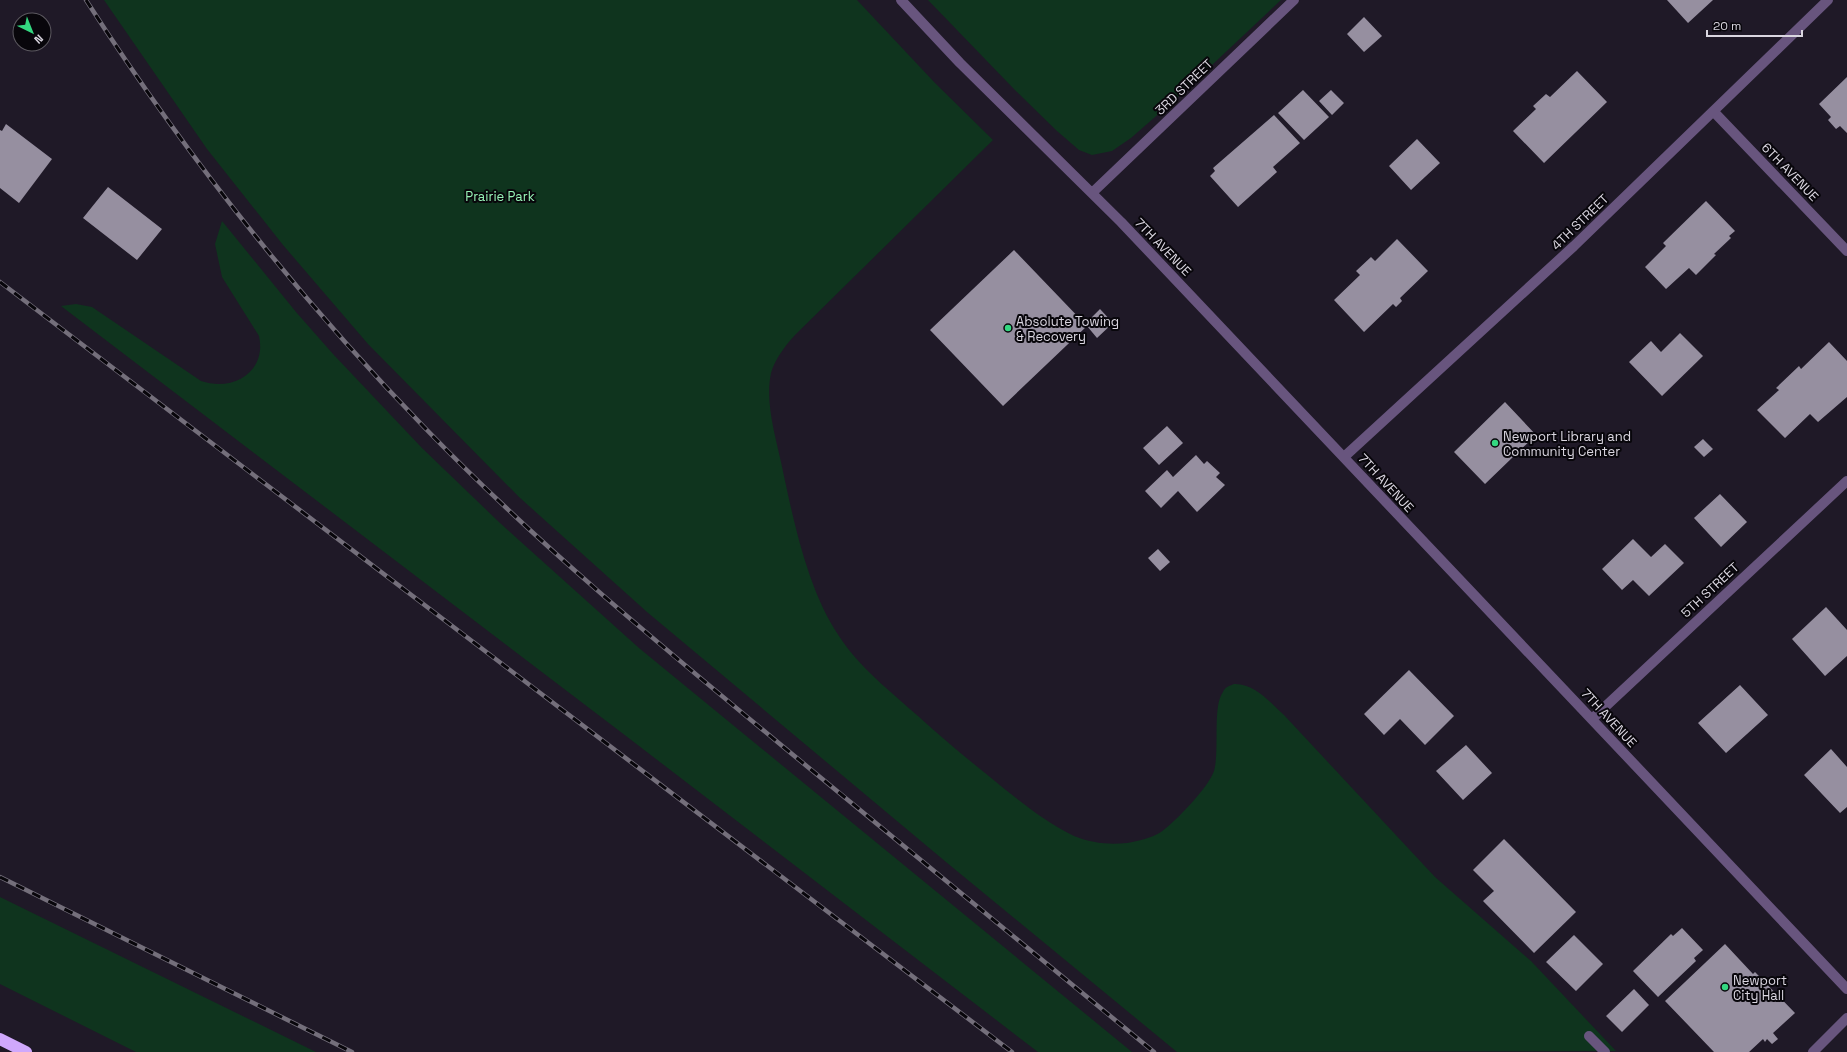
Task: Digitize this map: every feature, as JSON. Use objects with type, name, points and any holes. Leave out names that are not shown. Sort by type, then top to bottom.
[{"type":"highway","points":[[0,1039],[26,1052]]},
{"type":"street","name":"7TH AVENUE","points":[[901,0],[960,63],[1092,193],[1847,989]]},
{"type":"street","name":"3RD STREET","points":[[1092,193],[1294,0]]},
{"type":"street","name":"4TH STREET","points":[[1344,457],[1541,277],[1714,112],[1828,0]]},
{"type":"street","name":"6TH AVENUE","points":[[1714,112],[1847,251]]},
{"type":"street","name":"5TH STREET","points":[[1592,719],[1847,482]]},
{"type":"street","points":[[1813,1052],[1847,1018]]},
{"type":"street","points":[[1589,1036],[1604,1052]]},
{"type":"green space","name":"Prairie Park","points":[[104,0],[857,0],[935,83],[993,140],[795,335],[781,353],[771,373],[769,384],[770,407],[796,529],[802,552],[818,597],[839,636],[865,668],[886,688],[953,747],[1020,801],[1041,817],[1074,836],[1100,843],[1127,843],[1149,838],[1161,832],[1175,820],[1199,795],[1214,771],[1216,762],[1218,708],[1224,690],[1234,684],[1255,690],[1284,715],[1435,877],[1531,961],[1616,1051],[1177,1052],[946,862],[647,612],[519,497],[368,344],[283,245],[207,149]]},
{"type":"green space","points":[[928,0],[1281,0],[1178,97],[1131,138],[1112,151],[1092,155],[1079,150],[1057,131]]},
{"type":"green space","points":[[222,221],[296,312],[333,354],[422,448],[500,523],[639,648],[1132,1052],[1038,1052],[61,306],[76,304],[92,307],[201,381],[213,384],[225,384],[236,381],[253,369],[258,360],[260,349],[259,336],[222,277],[215,244]]},
{"type":"green space","points":[[0,897],[316,1052],[136,1052],[0,984]]},
{"type":"building","points":[[1667,0],[1713,0],[1688,23]]},
{"type":"building","points":[[1364,17],[1382,36],[1364,52],[1347,34]]},
{"type":"building","points":[[1577,71],[1607,102],[1544,163],[1513,131],[1536,109],[1533,106],[1546,94],[1550,97]]},
{"type":"building","points":[[1847,77],[1847,133],[1840,126],[1836,129],[1828,120],[1831,117],[1819,104]]},
{"type":"building","points":[[1303,90],[1329,117],[1304,140],[1278,113]]},
{"type":"building","points":[[1331,90],[1344,103],[1332,115],[1319,101]]},
{"type":"building","points":[[1274,115],[1300,143],[1273,167],[1277,172],[1238,207],[1210,176],[1215,171],[1213,168]]},
{"type":"building","points":[[6,124],[52,159],[19,203],[0,188],[0,130],[2,131]]},
{"type":"building","points":[[1417,139],[1440,163],[1411,190],[1389,166]]},
{"type":"building","points":[[108,187],[162,229],[137,260],[83,218]]},
{"type":"building","points":[[1706,201],[1735,231],[1729,236],[1731,238],[1714,254],[1716,255],[1696,275],[1689,268],[1666,289],[1645,267],[1666,246],[1663,243]]},
{"type":"building","points":[[1397,239],[1428,271],[1400,298],[1402,301],[1396,307],[1393,304],[1364,332],[1334,300],[1360,275],[1356,271],[1371,257],[1375,261]]},
{"type":"building","name":"Absolute Towing & Recovery","points":[[1014,250],[1085,324],[1100,309],[1113,323],[1097,338],[1087,326],[1003,406],[930,330]]},
{"type":"building","points":[[1680,333],[1703,356],[1662,396],[1629,362],[1651,341],[1661,352]]},
{"type":"building","points":[[1829,342],[1847,361],[1847,397],[1818,422],[1810,414],[1785,438],[1757,410],[1779,390],[1776,388],[1799,366],[1801,369]]},
{"type":"building","name":"Newport Library and Community Center","points":[[1505,402],[1536,435],[1485,484],[1454,452]]},
{"type":"building","points":[[1167,426],[1183,443],[1159,465],[1143,448]]},
{"type":"building","points":[[1703,439],[1713,449],[1704,457],[1694,447]]},
{"type":"building","points":[[1196,455],[1204,464],[1207,461],[1220,473],[1216,477],[1225,485],[1197,512],[1178,491],[1161,508],[1145,491],[1167,470],[1173,477]]},
{"type":"building","points":[[1720,494],[1747,522],[1721,547],[1694,518]]},
{"type":"building","points":[[1633,539],[1651,557],[1665,544],[1684,563],[1649,596],[1633,580],[1622,590],[1602,569]]},
{"type":"building","points":[[1158,549],[1170,562],[1160,571],[1148,558]]},
{"type":"building","points":[[1826,607],[1847,630],[1847,656],[1825,676],[1792,639]]},
{"type":"building","points":[[1409,670],[1454,716],[1425,745],[1400,719],[1384,735],[1364,714]]},
{"type":"building","points":[[1740,685],[1768,715],[1726,753],[1698,723]]},
{"type":"building","points":[[1466,745],[1492,773],[1463,800],[1436,771]]},
{"type":"building","points":[[1831,749],[1847,767],[1847,807],[1840,813],[1804,775]]},
{"type":"building","points":[[1504,839],[1576,912],[1534,953],[1483,901],[1494,891],[1473,870]]},
{"type":"building","points":[[1682,928],[1703,950],[1694,958],[1696,961],[1658,997],[1633,971],[1671,934],[1673,936]]},
{"type":"building","points":[[1574,935],[1603,964],[1576,991],[1546,962]]},
{"type":"building","name":"Newport City Hall","points":[[1725,944],[1753,974],[1755,972],[1795,1013],[1773,1033],[1778,1039],[1772,1044],[1767,1039],[1765,1042],[1763,1039],[1749,1052],[1714,1052],[1665,1001]]},
{"type":"building","points":[[1634,989],[1649,1005],[1622,1032],[1606,1016]]},
{"type":"railway","points":[[86,0],[162,113],[244,222],[331,327],[467,471],[557,555],[650,636],[1154,1052]]},
{"type":"railway","points":[[0,282],[1012,1052]]},
{"type":"railway","points":[[0,877],[352,1052]]},
{"type":"place","name":"Absolute Towing & Recovery","points":[[1008,328]]},
{"type":"place","name":"Newport Library and Community Center","points":[[1495,443]]},
{"type":"place","name":"Newport City Hall","points":[[1725,987]]}]
